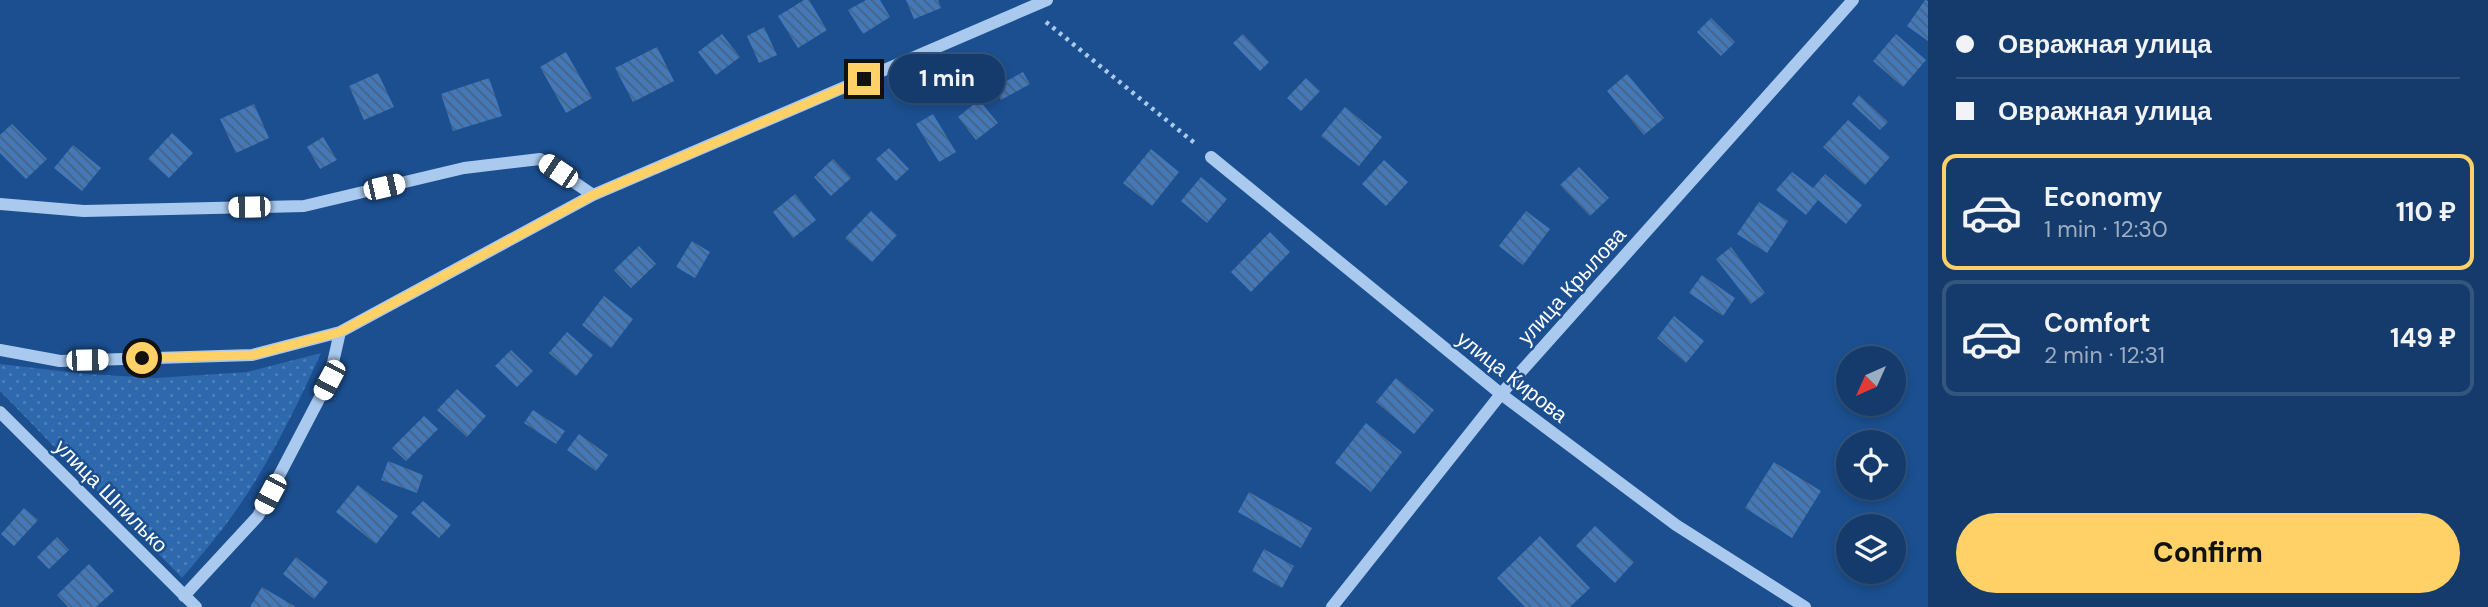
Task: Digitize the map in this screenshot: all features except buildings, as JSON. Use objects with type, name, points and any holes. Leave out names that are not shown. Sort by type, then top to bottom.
[{"type":"street","points":[[0,350],[60,360],[252,355],[340,332],[593,195],[1047,0]]},
{"type":"street","name":"улица Крылова","points":[[1332,607],[1501,394],[1853,0]]},
{"type":"street","name":"улица Кирова","points":[[1211,157],[1501,394],[1676,525],[1805,607]]},
{"type":"street","points":[[0,204],[84,211],[304,206],[464,168],[540,159],[593,195]]},
{"type":"street","points":[[184,596],[258,516],[329,380],[340,332]]},
{"type":"street","name":"улица Шпилько","points":[[0,412],[196,607]]},
{"type":"path","points":[[1030,8],[1211,157]]},
{"type":"shaded area","points":[[321,353],[288,422],[251,488],[182,578],[0,391],[0,364],[86,374],[156,378],[247,372]]},
{"type":"route","points":[[142,358],[252,355],[340,332],[593,195],[864,79]]}]
